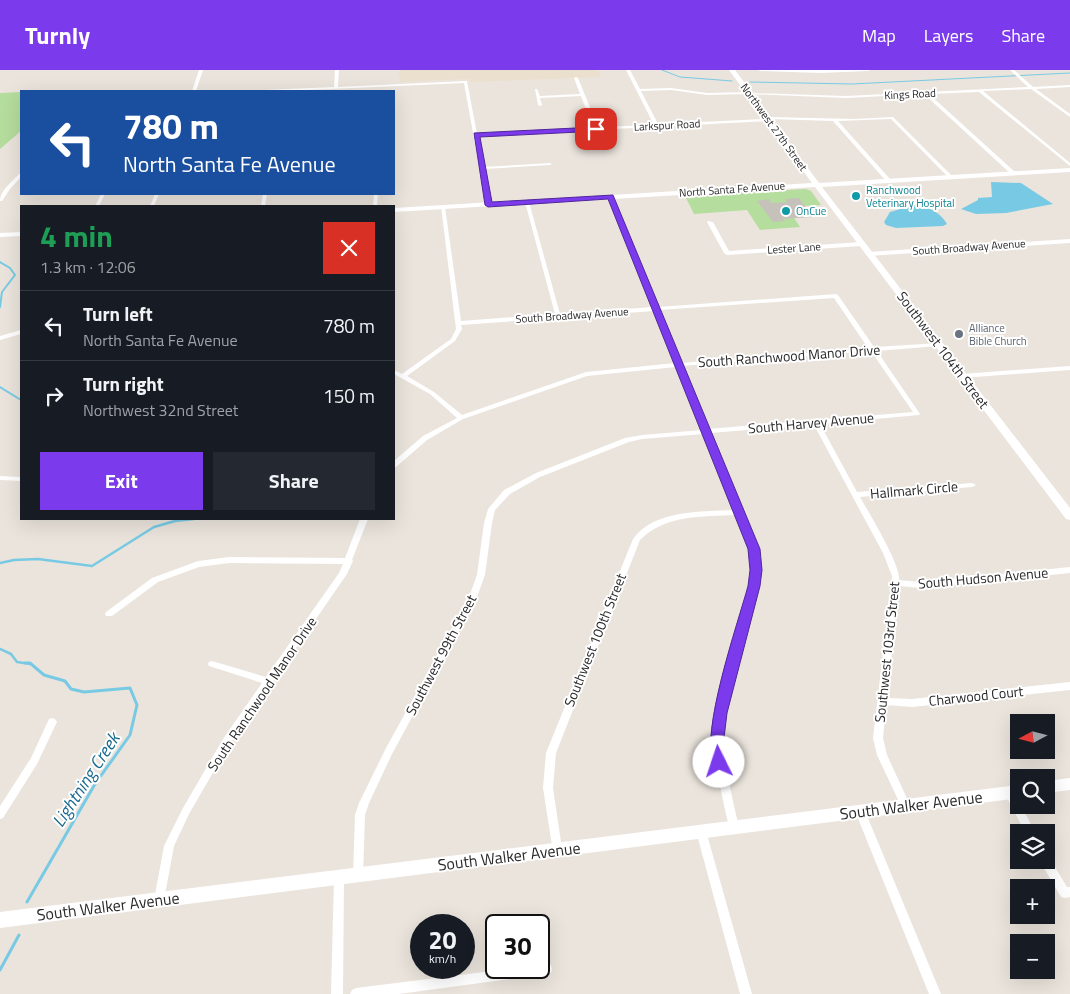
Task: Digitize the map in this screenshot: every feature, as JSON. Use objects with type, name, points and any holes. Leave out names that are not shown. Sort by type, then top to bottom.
[{"type":"main road","name":"Northwest 27th Street","points":[[732,70],[816,184]]},
{"type":"main road","name":"North Santa Fe Avenue","points":[[395,210],[1070,170]]},
{"type":"main road","name":"Southwest 104th Street","points":[[816,184],[1070,516]]},
{"type":"main road","points":[[0,235],[20,234]]},
{"type":"main road","points":[[1055,786],[1070,784]]},
{"type":"main road","name":"South Walker Avenue","points":[[0,920],[1010,792]]},
{"type":"street","points":[[194,90],[201,70]]},
{"type":"street","points":[[336,88],[337,70]]},
{"type":"street","points":[[628,70],[657,126]]},
{"type":"street","points":[[760,70],[828,72],[868,70]]},
{"type":"street","points":[[1012,70],[1032,88],[1070,116]]},
{"type":"street","points":[[576,78],[596,129]]},
{"type":"street","points":[[303,90],[336,88],[376,89],[466,82],[488,205]]},
{"type":"street","name":"Kings Road","points":[[639,90],[671,89],[707,94],[749,93],[839,97],[1070,86]]},
{"type":"street","points":[[536,90],[540,104]]},
{"type":"street","points":[[979,90],[1070,165]]},
{"type":"street","points":[[925,93],[1014,173]]},
{"type":"street","points":[[538,97],[583,95]]},
{"type":"street","name":"Larkspur Road","points":[[476,135],[768,119],[892,118],[951,177]]},
{"type":"street","points":[[834,119],[888,180]]},
{"type":"street","points":[[482,168],[550,164]]},
{"type":"street","points":[[0,200],[8,188],[20,176]]},
{"type":"street","points":[[610,197],[754,549],[756,578],[720,713],[717,738],[719,762],[734,827]]},
{"type":"street","points":[[527,202],[558,316]]},
{"type":"street","points":[[403,376],[452,340],[458,333],[442,207]]},
{"type":"street","name":"Lester Lane","points":[[710,222],[727,253],[861,244]]},
{"type":"street","name":"South Broadway Avenue","points":[[868,254],[1070,241]]},
{"type":"street","name":"South Broadway Avenue","points":[[458,323],[836,296],[872,350]]},
{"type":"street","points":[[1,337],[20,332]]},
{"type":"street","name":"South Ranchwood Manor Drive","points":[[395,464],[424,438],[461,418],[579,376],[614,370],[938,344]]},
{"type":"street","name":"South Harvey Avenue","points":[[706,431],[917,414],[872,350]]},
{"type":"street","points":[[962,376],[1070,368]]},
{"type":"street","points":[[395,372],[432,393],[461,418]]},
{"type":"street","name":"Southwest 103rd Street","points":[[816,423],[892,562],[897,583],[878,723],[879,744],[905,805]]},
{"type":"street","name":"Southwest 99th Street","points":[[358,876],[360,815],[364,803],[389,751],[473,597],[481,575],[489,516],[502,496],[538,475],[627,440],[706,431]]},
{"type":"street","points":[[0,478],[20,479]]},
{"type":"street","name":"Hallmark Circle","points":[[855,495],[972,485]]},
{"type":"street","name":"Southwest 100th Street","points":[[557,849],[548,788],[551,752],[637,540],[650,526],[662,521],[740,512]]},
{"type":"street","name":"South Ranchwood Manor Drive","points":[[159,900],[164,862],[175,831],[226,742],[267,681],[328,598],[349,561],[364,520]]},
{"type":"street","points":[[109,614],[155,580],[198,564],[228,560],[349,561]]},
{"type":"street","name":"South Hudson Avenue","points":[[897,583],[920,585],[1070,570]]},
{"type":"street","points":[[212,664],[267,681]]},
{"type":"street","name":"Charwood Court","points":[[882,701],[912,703],[1070,686]]},
{"type":"street","points":[[0,815],[34,761],[52,722]]},
{"type":"street","points":[[860,811],[935,994]]},
{"type":"street","points":[[701,831],[746,994]]},
{"type":"street","points":[[1051,869],[1068,892]]},
{"type":"street","points":[[337,994],[338,878]]},
{"type":"street","points":[[356,994],[485,977]]},
{"type":"shaded area","points":[[399,70],[598,70],[601,77],[471,82],[469,79],[400,82]]},
{"type":"green space","points":[[20,92],[20,132],[0,149],[0,93]]},
{"type":"green space","points":[[806,189],[811,191],[821,205],[787,207],[800,227],[760,230],[747,210],[694,214],[685,196]]},
{"type":"water","points":[[991,182],[1021,183],[1053,204],[1006,213],[976,214],[961,209],[978,200],[978,198],[992,197]]},
{"type":"water","points":[[914,205],[933,210],[947,224],[943,226],[896,228],[886,225],[884,222],[890,212]]},
{"type":"building","name":"OnCue","points":[[799,198],[813,217],[783,219],[785,221],[773,222],[757,201],[769,199],[771,203],[787,202],[785,199]]},
{"type":"waterway","points":[[662,70],[680,77],[732,81]]},
{"type":"waterway","points":[[750,82],[852,84],[1070,73]]},
{"type":"waterway","name":"Lightning Creek","points":[[0,262],[10,268],[15,275],[2,292],[0,307]]},
{"type":"waterway","name":"Lightning Creek","points":[[0,387],[20,399]]},
{"type":"waterway","name":"Lightning Creek","points":[[0,563],[14,560],[38,559],[92,566],[154,527],[184,520]]},
{"type":"waterway","name":"Lightning Creek","points":[[0,649],[11,654],[17,662],[31,664]]},
{"type":"waterway","name":"Lightning Creek","points":[[25,663],[30,663],[44,675],[65,681],[71,689],[84,692],[130,688],[137,705],[130,735],[95,784],[27,902]]},
{"type":"waterway","name":"Lightning Creek","points":[[0,970],[19,935]]},
{"type":"place","name":"Ranchwood Veterinary Hospital","points":[[856,196]]},
{"type":"place","name":"OnCue","points":[[786,211]]},
{"type":"place","name":"Alliance Bible Church","points":[[959,334]]},
{"type":"route","points":[[596,129],[476,135],[488,205],[610,197],[754,549],[756,578],[720,713],[717,738],[719,762]]}]
